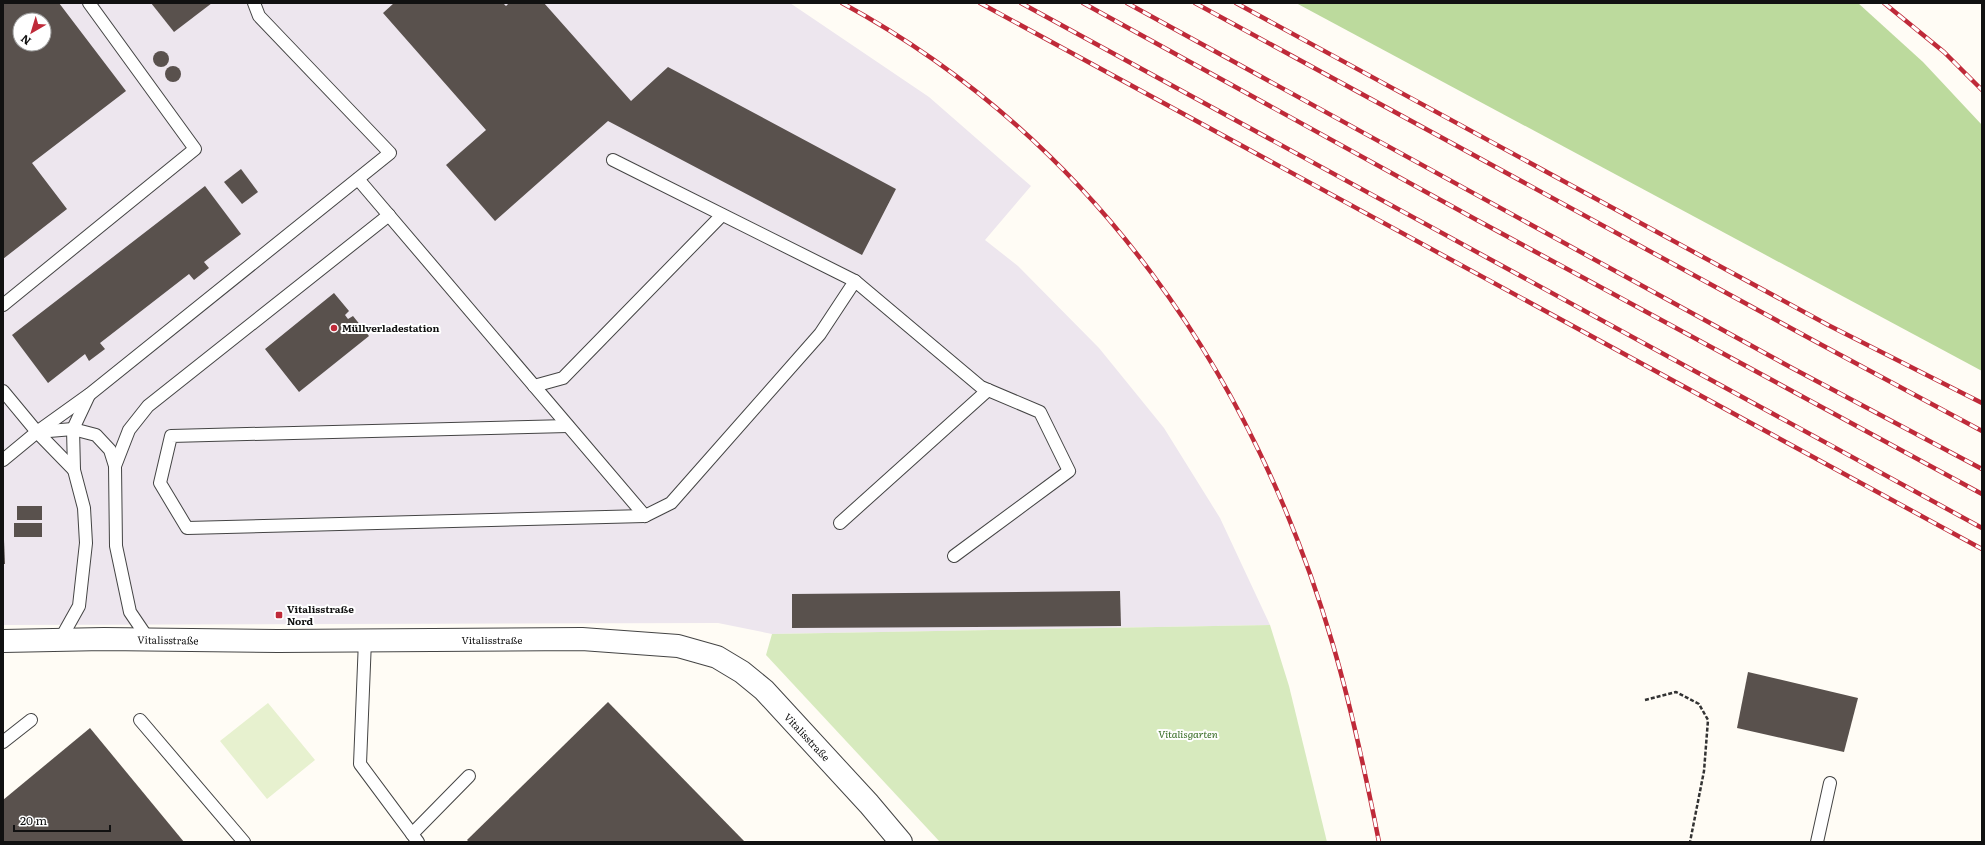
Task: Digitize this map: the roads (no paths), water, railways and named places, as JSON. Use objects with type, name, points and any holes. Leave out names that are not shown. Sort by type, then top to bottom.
[{"type":"street","name":"Vitalisstraße","points":[[3,641],[582,639],[678,646],[717,657],[742,672],[764,690],[869,804],[901,842]]},
{"type":"lane","points":[[3,305],[195,149],[89,3]]},
{"type":"lane","points":[[3,460],[37,432],[90,394],[390,153],[259,16],[254,3]]},
{"type":"lane","points":[[613,160],[855,281],[981,387],[1040,412],[1069,471],[954,556]]},
{"type":"lane","points":[[358,179],[645,516]]},
{"type":"lane","points":[[115,466],[128,430],[148,406],[389,215]]},
{"type":"lane","points":[[534,386],[563,378],[722,215]]},
{"type":"lane","points":[[568,426],[171,436],[160,483],[187,528],[645,516],[671,503],[820,334],[855,281]]},
{"type":"lane","points":[[840,523],[988,390]]},
{"type":"lane","points":[[3,391],[37,432],[74,470]]},
{"type":"lane","points":[[60,640],[79,606],[86,543],[84,508],[74,470],[73,429],[90,394]]},
{"type":"lane","points":[[37,432],[73,429],[96,435],[110,450],[115,466],[116,546],[130,612],[149,640]]},
{"type":"lane","points":[[365,640],[360,764],[415,838],[469,776]]},
{"type":"lane","points":[[3,742],[31,720]]},
{"type":"lane","points":[[140,720],[244,842]]},
{"type":"lane","points":[[1817,842],[1830,783]]},
{"type":"railway","points":[[842,3],[932,59],[1014,123],[1087,195],[1152,274],[1209,359],[1258,450],[1300,545],[1340,669],[1358,743],[1379,842]]},
{"type":"railway","points":[[980,3],[1982,549]]},
{"type":"railway","points":[[1021,3],[1982,528]]},
{"type":"railway","points":[[1083,3],[1475,219],[1982,494]]},
{"type":"railway","points":[[1127,3],[1792,368],[1982,469]]},
{"type":"railway","points":[[1195,3],[1982,431]]},
{"type":"railway","points":[[1236,3],[1828,325],[1982,403]]},
{"type":"railway","points":[[1884,3],[1944,52],[1982,90]]},
{"type":"place","name":"Müllverladestation","points":[[334,328]]},
{"type":"place","name":"Vitalisstraße Nord","points":[[279,615]]},
{"type":"park label","name":"Vitalisgarten","points":[[1188,734]]}]
